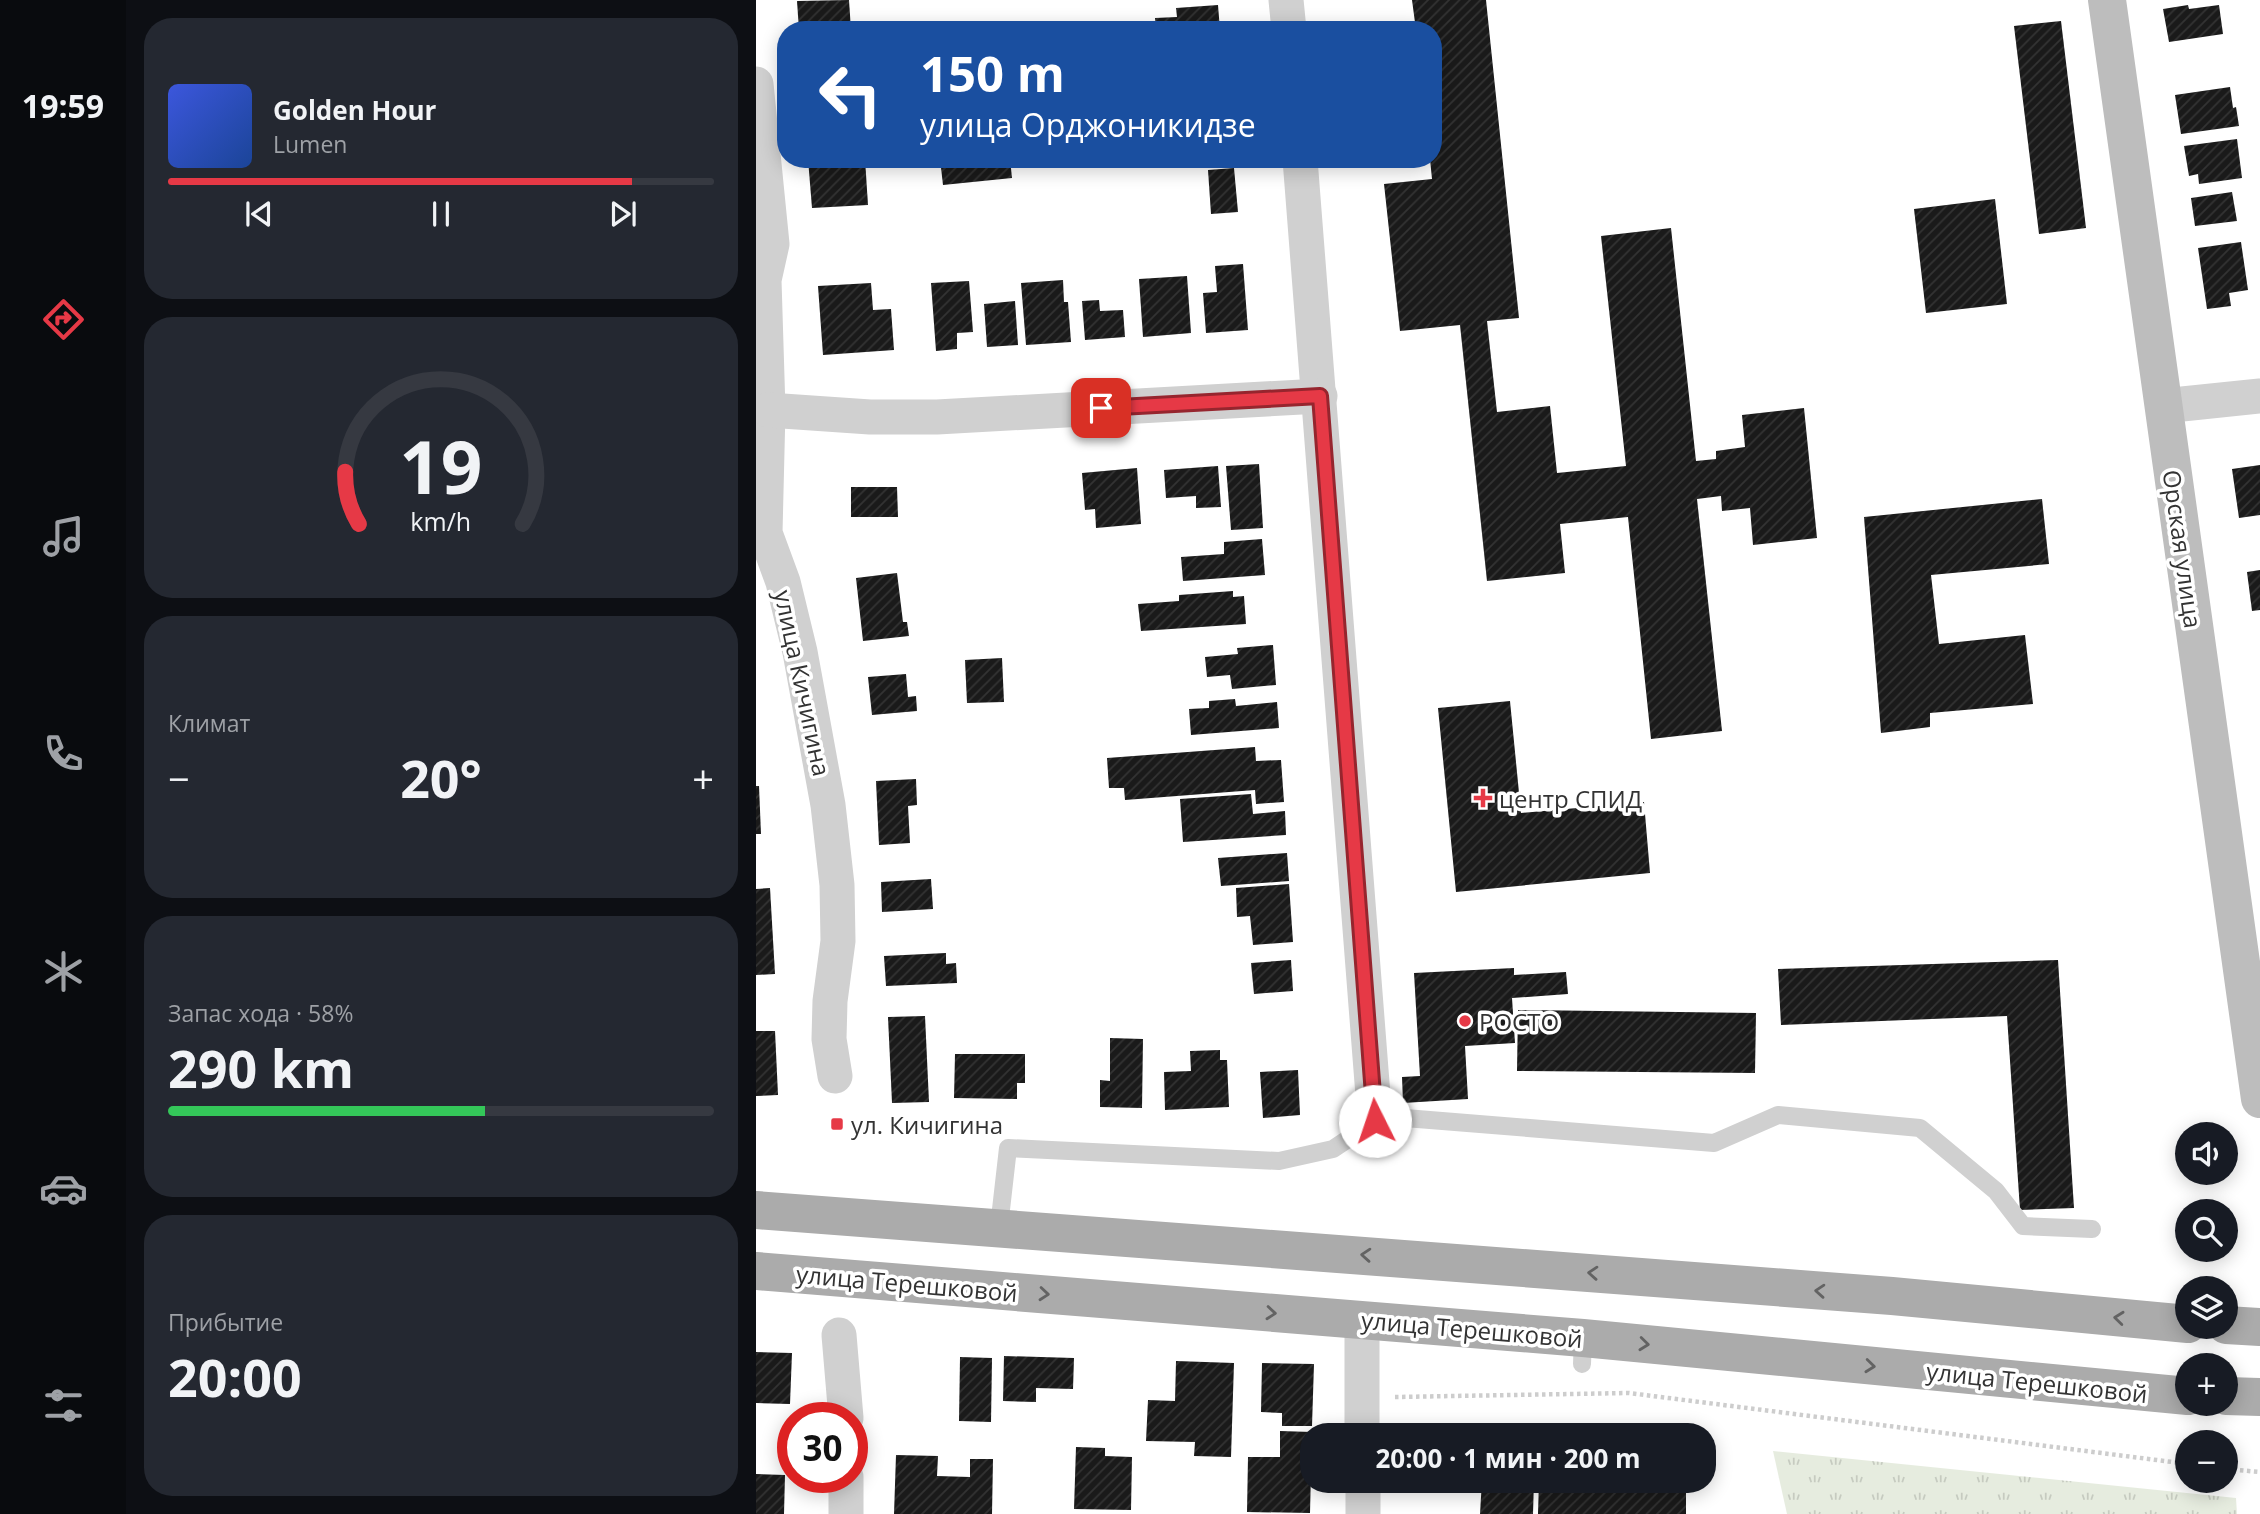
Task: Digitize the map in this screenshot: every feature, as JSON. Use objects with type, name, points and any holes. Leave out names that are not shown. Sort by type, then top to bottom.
[{"type":"main road","name":"Орская улица","points":[[2107,0],[2260,1099]]},
{"type":"main road","points":[[756,1210],[1892,1296],[2175,1323]]},
{"type":"main road","name":"улица Терешковой","points":[[756,1271],[1362,1320],[1583,1351],[2175,1394]]},
{"type":"main road","points":[[2238,1326],[2260,1327]]},
{"type":"main road","points":[[2238,1396],[2260,1397]]},
{"type":"street","points":[[1286,0],[1288,21]]},
{"type":"street","name":"улица Кичигина","points":[[756,84],[772,244],[760,280],[768,410],[761,533],[783,582],[800,652],[828,805],[836,885],[838,941],[830,1001],[829,1039],[835,1076]]},
{"type":"street","points":[[1301,168],[1375,1121]]},
{"type":"street","points":[[768,410],[870,417],[937,417],[1320,396]]},
{"type":"street","points":[[2163,406],[2260,396]]},
{"type":"street","points":[[1362,1320],[1362,1423]]},
{"type":"street","points":[[839,1335],[845,1402]]},
{"type":"street","points":[[846,1493],[846,1514]]},
{"type":"street","points":[[1363,1493],[1363,1514]]},
{"type":"lane","points":[[999,1227],[1009,1148],[1279,1161],[1333,1149],[1375,1121],[1405,1118],[1714,1143],[1778,1115],[1920,1128],[1996,1191],[2023,1226],[2092,1228]]},
{"type":"path","points":[[1362,1397],[1629,1392],[2175,1462]]},
{"type":"path","points":[[2238,1470],[2260,1472]]},
{"type":"green space","points":[[1773,1451],[2236,1498],[2237,1514],[1787,1514]]},
{"type":"building","points":[[849,0],[850,21],[798,21],[797,1]]},
{"type":"building","points":[[1412,0],[1486,0],[1519,318],[1487,321],[1497,412],[1550,406],[1557,473],[1626,466],[1601,236],[1671,228],[1696,461],[1716,459],[1716,451],[1745,447],[1742,415],[1804,408],[1817,538],[1753,545],[1750,508],[1722,511],[1721,496],[1697,499],[1722,731],[1651,739],[1628,517],[1560,524],[1565,573],[1487,581],[1460,325],[1400,331],[1384,184],[1432,179],[1431,168],[1442,168],[1442,21],[1415,21]]},
{"type":"building","points":[[1218,5],[1219,21],[1155,21],[1155,18],[1177,17],[1176,8]]},
{"type":"building","points":[[2188,5],[2189,9],[2219,5],[2223,34],[2169,42],[2163,9]]},
{"type":"building","points":[[2061,21],[2086,228],[2039,234],[2014,26]]},
{"type":"building","points":[[2230,87],[2239,126],[2181,134],[2175,95]]},
{"type":"building","points":[[2237,139],[2242,178],[2199,184],[2198,174],[2189,176],[2184,146]]},
{"type":"building","points":[[809,168],[866,168],[868,205],[812,208]]},
{"type":"building","points":[[941,168],[1011,168],[1012,178],[943,185]]},
{"type":"building","points":[[1234,168],[1238,212],[1211,214],[1208,170]]},
{"type":"building","points":[[2232,192],[2237,221],[2195,226],[2191,198]]},
{"type":"building","points":[[1995,199],[2007,304],[1926,313],[1914,209]]},
{"type":"building","points":[[2241,242],[2248,290],[2229,293],[2231,306],[2207,309],[2198,248]]},
{"type":"building","points":[[1243,264],[1248,330],[1206,333],[1203,293],[1217,292],[1215,266]]},
{"type":"building","points":[[1187,276],[1191,333],[1143,337],[1139,279]]},
{"type":"building","points":[[1063,280],[1064,302],[1068,302],[1071,342],[1026,345],[1021,283]]},
{"type":"building","points":[[969,281],[973,332],[957,333],[957,349],[936,351],[931,283]]},
{"type":"building","points":[[871,283],[873,310],[891,309],[894,350],[823,355],[818,286]]},
{"type":"building","points":[[1099,300],[1100,311],[1123,310],[1125,337],[1085,340],[1082,301]]},
{"type":"building","points":[[1015,301],[1018,345],[987,347],[984,304]]},
{"type":"building","points":[[1259,464],[1263,528],[1231,530],[1226,466]]},
{"type":"building","points":[[2260,465],[2260,515],[2239,518],[2232,469]]},
{"type":"building","points":[[1218,466],[1221,507],[1196,508],[1196,496],[1166,498],[1164,470]]},
{"type":"building","points":[[1137,468],[1141,524],[1096,528],[1095,509],[1085,510],[1082,473]]},
{"type":"building","points":[[851,487],[897,487],[898,517],[851,517]]},
{"type":"building","points":[[2042,499],[2049,564],[1931,575],[1939,644],[2025,635],[2033,704],[1930,713],[1930,727],[1881,733],[1864,517]]},
{"type":"building","points":[[1262,539],[1265,575],[1183,581],[1181,557],[1224,554],[1224,542]]},
{"type":"building","points":[[2260,570],[2260,610],[2252,611],[2247,572]]},
{"type":"building","points":[[897,573],[903,622],[907,622],[909,636],[863,641],[856,578]]},
{"type":"building","points":[[1233,591],[1233,597],[1244,596],[1246,624],[1141,631],[1138,604],[1179,601],[1179,595]]},
{"type":"building","points":[[1273,645],[1276,685],[1232,689],[1230,675],[1207,677],[1205,657],[1238,654],[1237,648]]},
{"type":"building","points":[[1002,658],[1004,702],[967,703],[965,660]]},
{"type":"building","points":[[906,674],[908,697],[916,696],[917,711],[872,715],[868,677]]},
{"type":"building","points":[[1235,699],[1236,706],[1277,702],[1279,728],[1191,735],[1189,709],[1209,708],[1209,701]]},
{"type":"building","name":"центр СПИД","points":[[1510,701],[1521,813],[1644,802],[1650,873],[1456,892],[1438,708]]},
{"type":"building","points":[[1255,747],[1256,761],[1281,760],[1284,802],[1256,804],[1255,790],[1125,800],[1124,788],[1109,788],[1107,758]]},
{"type":"building","points":[[916,779],[917,805],[908,806],[910,843],[879,845],[876,781]]},
{"type":"building","points":[[756,786],[759,786],[761,834],[756,834]]},
{"type":"building","points":[[1251,794],[1253,814],[1285,811],[1286,835],[1183,842],[1180,799]]},
{"type":"building","points":[[1287,853],[1289,881],[1221,886],[1218,858]]},
{"type":"building","points":[[931,879],[933,909],[882,912],[881,882]]},
{"type":"building","points":[[1289,884],[1293,942],[1253,945],[1250,916],[1237,917],[1236,888]]},
{"type":"building","points":[[770,888],[775,974],[756,975],[756,889]]},
{"type":"building","points":[[946,953],[946,964],[956,963],[957,983],[886,986],[884,956]]},
{"type":"building","points":[[1291,960],[1293,991],[1254,994],[1251,963]]},
{"type":"building","points":[[2058,960],[2074,1208],[2020,1210],[2007,1016],[1781,1025],[1778,969]]},
{"type":"building","name":"РОСТО","points":[[1514,968],[1514,975],[1566,972],[1568,994],[1512,998],[1515,1043],[1465,1046],[1468,1099],[1403,1103],[1402,1077],[1420,1076],[1414,973]]},
{"type":"building","points":[[1518,1010],[1756,1013],[1755,1073],[1517,1071]]},
{"type":"building","points":[[925,1016],[929,1102],[892,1103],[888,1017]]},
{"type":"building","points":[[756,1031],[775,1031],[778,1095],[756,1096]]},
{"type":"building","points":[[1110,1038],[1143,1039],[1142,1108],[1100,1107],[1100,1080],[1110,1081]]},
{"type":"building","points":[[1220,1050],[1220,1060],[1227,1060],[1229,1107],[1165,1110],[1164,1072],[1191,1071],[1190,1051]]},
{"type":"building","points":[[955,1054],[1025,1054],[1025,1083],[1017,1083],[1017,1099],[954,1098]]},
{"type":"building","points":[[1298,1070],[1300,1115],[1263,1118],[1260,1072]]},
{"type":"building","points":[[756,1352],[792,1353],[790,1402],[756,1403]]},
{"type":"building","points":[[1004,1356],[1074,1358],[1073,1389],[1036,1388],[1036,1402],[1003,1401]]},
{"type":"building","points":[[960,1357],[992,1358],[991,1422],[959,1421]]},
{"type":"building","points":[[1176,1361],[1234,1363],[1231,1457],[1194,1456],[1195,1442],[1146,1441],[1148,1400],[1175,1401]]},
{"type":"building","points":[[1262,1363],[1314,1364],[1312,1423],[1282,1426],[1282,1413],[1261,1412]]},
{"type":"building","points":[[1280,1431],[1300,1432],[1300,1493],[1310,1493],[1310,1513],[1247,1512],[1248,1457],[1280,1457]]},
{"type":"building","points":[[1076,1447],[1105,1448],[1105,1456],[1132,1457],[1131,1510],[1074,1509]]},
{"type":"building","points":[[896,1455],[938,1456],[937,1476],[970,1477],[970,1459],[993,1459],[992,1514],[894,1514]]},
{"type":"building","points":[[756,1474],[777,1475],[777,1493],[785,1493],[784,1514],[756,1514]]},
{"type":"building","points":[[1481,1493],[1534,1493],[1533,1514],[1480,1514]]},
{"type":"building","points":[[1539,1493],[1686,1493],[1686,1514],[1538,1514]]},
{"type":"place","name":"центр СПИД","points":[[1483,798]]},
{"type":"place","name":"РОСТО","points":[[1465,1021]]},
{"type":"place","name":"ул. Кичигина","points":[[837,1124]]},
{"type":"route","points":[[1101,408],[1320,396],[1375,1121]]}]
